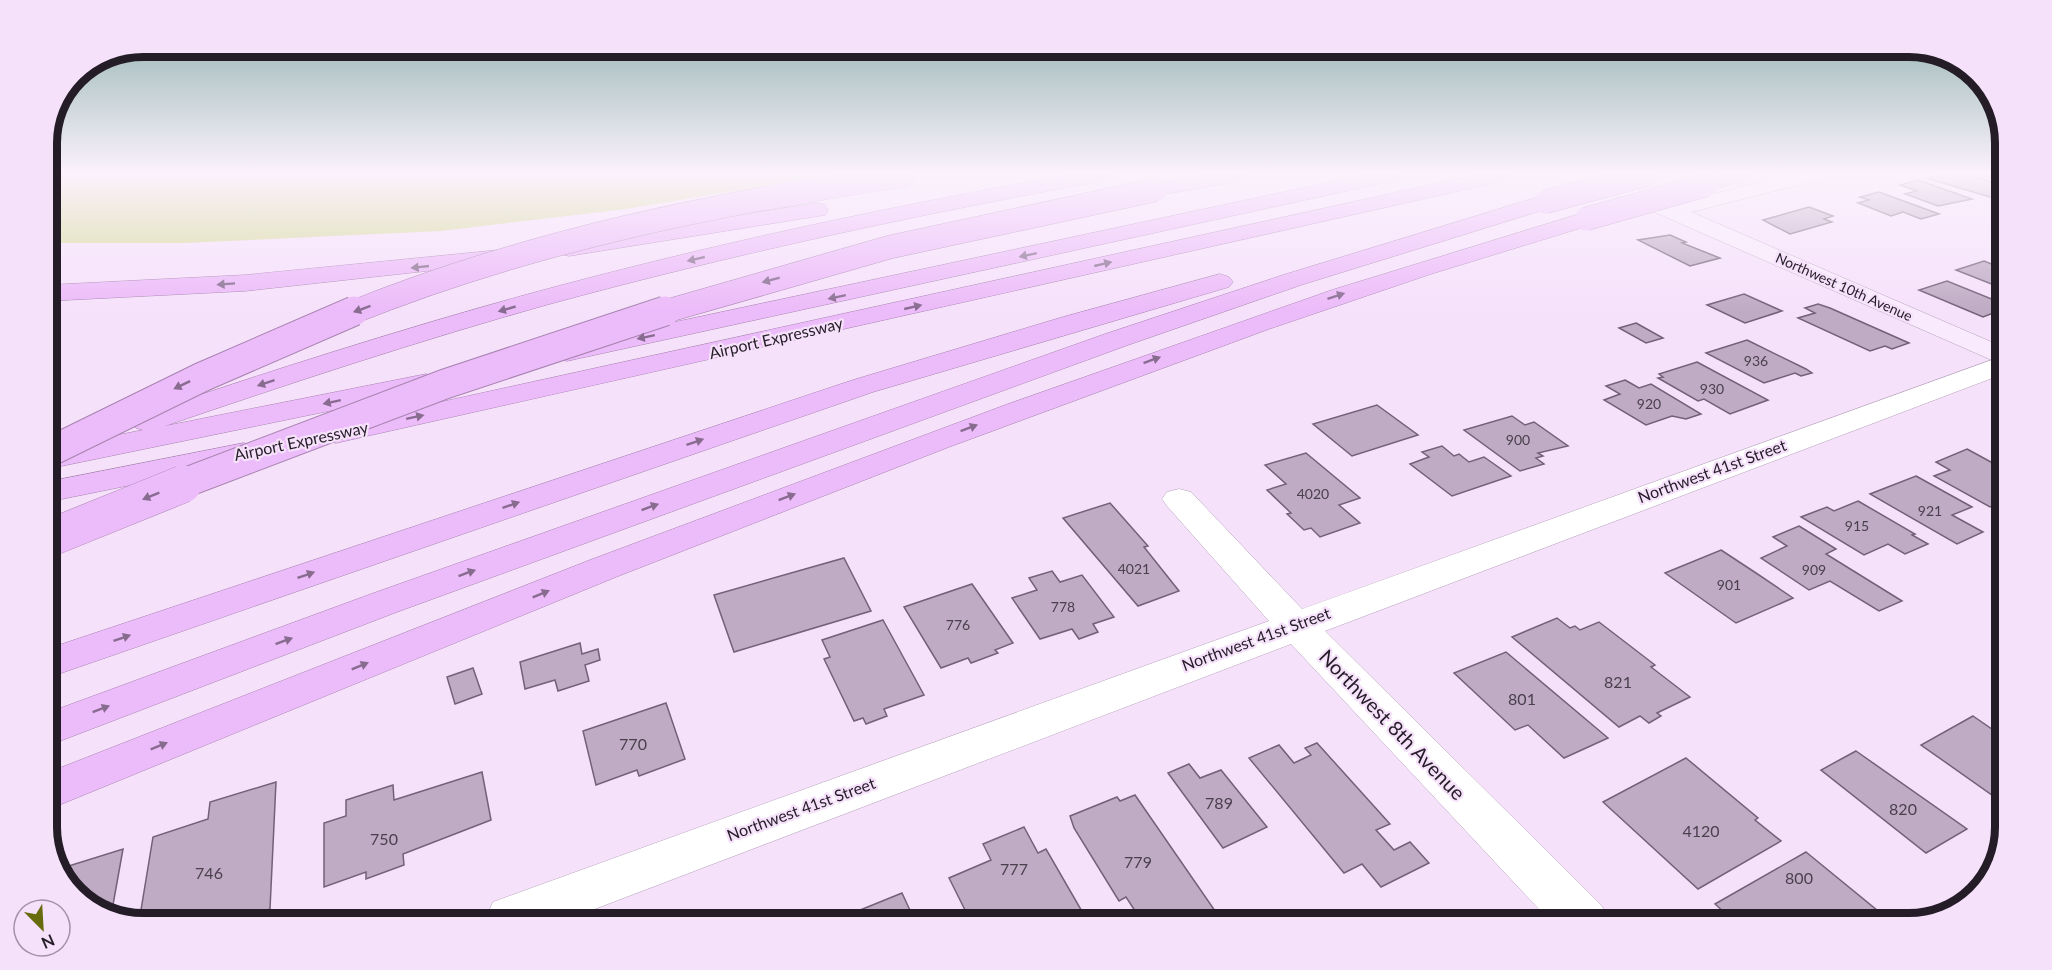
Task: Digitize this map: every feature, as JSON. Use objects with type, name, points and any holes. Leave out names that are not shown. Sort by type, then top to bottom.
[{"type":"highway","points":[[57,448],[202,376],[345,315],[468,271],[652,220]]},
{"type":"highway","points":[[57,292],[245,283],[487,259],[754,220]]},
{"type":"highway","points":[[57,455],[237,392],[442,327],[592,285],[869,220]]},
{"type":"highway","points":[[57,535],[321,429],[561,344],[663,311],[866,254],[1018,220]]},
{"type":"highway","name":"Airport Expressway","points":[[57,456],[140,442],[816,301],[1185,220]]},
{"type":"highway","name":"Airport Expressway","points":[[57,490],[519,395],[1300,220]]},
{"type":"highway","points":[[57,661],[863,386],[1072,323],[1400,233],[1460,220]]},
{"type":"highway","points":[[57,726],[384,603],[1170,321],[1487,220]]},
{"type":"highway","points":[[57,788],[732,518],[1250,326],[1495,245],[1582,220]]},
{"type":"street","name":"Northwest 10th Avenue","points":[[1691,220],[1995,353]]},
{"type":"street","name":"Northwest 41st Street","points":[[524,913],[1995,367]]},
{"type":"street","name":"Northwest 8th Avenue","points":[[1179,499],[1295,625],[1575,913]]},
{"type":"green space","points":[[57,220],[531,220],[441,231],[184,243],[57,243]]},
{"type":"building","points":[[1764,220],[1832,222],[1790,234]]},
{"type":"building","points":[[1670,235],[1686,242],[1682,243],[1720,258],[1690,266],[1638,240]]},
{"type":"building","points":[[1984,261],[1995,265],[1995,285],[1956,270]]},
{"type":"building","points":[[1947,281],[1995,300],[1995,312],[1983,317],[1919,290]]},
{"type":"building","points":[[1744,294],[1782,311],[1745,323],[1707,305]]},
{"type":"building","points":[[1818,304],[1909,343],[1892,349],[1885,346],[1870,351],[1798,318],[1815,313],[1805,308]]},
{"type":"building","points":[[1636,323],[1663,338],[1646,343],[1619,328]]},
{"type":"building","points":[[1747,340],[1812,373],[1801,376],[1795,373],[1764,383],[1706,353]]},
{"type":"building","points":[[1697,362],[1768,400],[1730,414],[1704,399],[1698,401],[1658,378],[1663,377],[1659,374]]},
{"type":"building","points":[[1625,380],[1639,388],[1651,384],[1701,414],[1686,419],[1672,416],[1646,425],[1604,400],[1620,394],[1606,386]]},
{"type":"building","points":[[1377,405],[1418,435],[1352,456],[1313,424]]},
{"type":"building","points":[[1512,416],[1525,425],[1534,422],[1568,446],[1538,453],[1543,456],[1536,458],[1544,464],[1520,471],[1464,430]]},
{"type":"building","points":[[1442,446],[1454,456],[1459,454],[1469,462],[1484,457],[1511,476],[1452,496],[1410,464],[1429,457],[1422,452]]},
{"type":"building","points":[[1967,449],[1995,464],[1995,505],[1990,507],[1934,476],[1950,470],[1936,462]]},
{"type":"building","points":[[1306,453],[1360,498],[1339,505],[1360,523],[1320,537],[1311,528],[1304,530],[1287,514],[1291,513],[1267,490],[1286,484],[1265,465]]},
{"type":"building","points":[[1916,476],[1972,507],[1952,515],[1983,532],[1957,544],[1870,494]]},
{"type":"building","points":[[1858,501],[1928,544],[1905,554],[1888,544],[1864,555],[1801,517],[1827,507],[1834,511]]},
{"type":"building","points":[[1110,503],[1148,546],[1144,547],[1179,591],[1138,606],[1063,518]]},
{"type":"building","points":[[1799,526],[1836,549],[1826,554],[1902,601],[1879,611],[1830,581],[1809,590],[1761,558],[1787,546],[1773,537]]},
{"type":"building","points":[[1721,550],[1793,598],[1736,623],[1665,573]]},
{"type":"building","points":[[844,558],[871,611],[734,652],[714,595]]},
{"type":"building","points":[[1052,571],[1060,582],[1082,575],[1114,617],[1093,624],[1098,632],[1079,639],[1072,629],[1040,639],[1012,598],[1037,590],[1029,578]]},
{"type":"building","points":[[972,584],[1013,643],[995,650],[998,653],[971,663],[968,658],[941,668],[904,607]]},
{"type":"building","points":[[1557,618],[1570,628],[1575,626],[1580,630],[1599,622],[1655,665],[1651,667],[1690,697],[1657,713],[1661,716],[1649,723],[1640,716],[1619,727],[1512,637]]},
{"type":"building","points":[[883,620],[924,695],[884,709],[887,716],[866,724],[863,718],[854,721],[824,659],[830,657],[822,640]]},
{"type":"building","points":[[580,643],[582,654],[598,649],[600,660],[585,665],[589,681],[558,691],[555,680],[525,689],[520,662]]},
{"type":"building","points":[[1506,652],[1608,738],[1564,758],[1528,725],[1515,730],[1454,673]]},
{"type":"building","points":[[473,668],[482,694],[455,704],[447,677]]},
{"type":"building","points":[[666,703],[685,759],[639,776],[637,770],[596,785],[583,731]]},
{"type":"building","points":[[1973,716],[1995,731],[1995,797],[1921,745]]},
{"type":"building","points":[[1317,743],[1390,824],[1376,830],[1394,850],[1410,842],[1429,863],[1381,887],[1362,864],[1344,873],[1249,758],[1279,745],[1294,763],[1311,755],[1305,748]]},
{"type":"building","points":[[1856,751],[1967,829],[1926,853],[1821,770]]},
{"type":"building","points":[[1686,758],[1758,818],[1755,820],[1781,841],[1698,889],[1603,802]]},
{"type":"building","points":[[1189,764],[1200,778],[1221,770],[1267,827],[1223,848],[1168,773]]},
{"type":"building","points":[[482,772],[491,820],[403,854],[404,865],[366,879],[366,872],[324,887],[324,823],[346,816],[346,800],[393,785],[394,800]]},
{"type":"building","points":[[276,782],[270,909],[259,913],[141,913],[153,837],[208,819],[210,802]]},
{"type":"building","points":[[1135,795],[1216,913],[1136,913],[1126,897],[1119,901],[1074,828],[1070,816],[1117,797],[1120,801]]},
{"type":"building","points":[[1024,827],[1038,853],[1046,849],[1083,913],[966,913],[949,878],[991,860],[983,844]]},
{"type":"building","points":[[123,849],[113,907],[86,892],[67,867]]},
{"type":"building","points":[[1806,852],[1878,911],[1874,913],[1725,913],[1715,904]]},
{"type":"building","points":[[902,893],[911,913],[853,913]]}]
